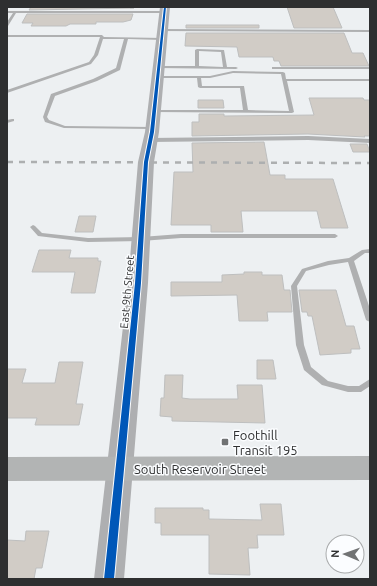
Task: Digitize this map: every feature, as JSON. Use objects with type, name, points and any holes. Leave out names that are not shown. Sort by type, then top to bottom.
[{"type":"main road","name":"South Reservoir Street","points":[[7,469],[120,470],[370,468]]},
{"type":"street","name":"East 9th Street","points":[[109,579],[141,239],[146,162],[154,112],[165,10]]},
{"type":"lane","points":[[7,12],[165,10]]},
{"type":"lane","points":[[7,25],[15,12]]},
{"type":"lane","points":[[7,36],[102,36],[102,38],[126,38],[162,34],[370,31]]},
{"type":"lane","points":[[7,92],[90,63],[96,56],[102,38]]},
{"type":"lane","points":[[126,38],[118,69],[96,80],[53,95],[45,117],[47,121],[64,127],[151,134],[370,141]]},
{"type":"lane","points":[[196,68],[197,50],[222,51],[225,68]]},
{"type":"lane","points":[[158,72],[196,68],[370,68]]},
{"type":"lane","points":[[154,112],[292,112],[283,73],[232,72],[210,77],[199,77],[158,72]]},
{"type":"lane","points":[[199,77],[200,87],[242,87],[246,112]]},
{"type":"lane","points":[[284,80],[370,80]]},
{"type":"lane","points":[[33,227],[40,235],[88,240],[141,239],[181,236],[335,236]]},
{"type":"lane","points":[[370,251],[364,251],[351,260],[328,263],[304,270],[294,286],[300,345],[307,368],[325,383],[348,389],[361,389],[370,383]]},
{"type":"lane","points":[[351,260],[370,320]]},
{"type":"building","points":[[31,7],[131,7],[130,8],[134,8],[29,10]]},
{"type":"building","points":[[287,7],[333,7],[342,28],[294,28]]},
{"type":"building","points":[[27,14],[133,14],[131,20],[123,22],[96,22],[96,24],[70,24],[66,26],[31,26],[33,23],[22,23]]},
{"type":"building","points":[[186,25],[259,25],[259,28],[186,28]]},
{"type":"building","points":[[186,33],[344,33],[352,53],[363,53],[369,66],[281,66],[279,61],[274,61],[273,57],[239,57],[237,47],[185,46]]},
{"type":"building","points":[[309,98],[363,98],[364,100],[370,100],[370,136],[308,134],[192,136],[192,122],[199,122],[199,114],[224,114],[224,116],[314,115]]},
{"type":"building","points":[[198,100],[223,100],[224,108],[198,108]]},
{"type":"building","points":[[264,142],[270,175],[285,175],[285,179],[333,179],[348,228],[321,228],[317,211],[241,211],[243,232],[211,232],[211,225],[171,225],[174,172],[193,172],[192,143]]},
{"type":"building","points":[[350,144],[367,144],[370,152],[353,152]]},
{"type":"building","points":[[79,216],[96,216],[93,232],[75,232]]},
{"type":"building","points":[[39,250],[71,250],[69,258],[98,258],[98,261],[101,261],[95,293],[71,293],[75,272],[32,272]]},
{"type":"building","points":[[244,272],[262,272],[262,275],[282,275],[284,290],[290,290],[292,312],[267,312],[268,321],[239,321],[237,295],[171,296],[171,282],[222,282],[222,275],[244,274]]},
{"type":"building","points":[[299,290],[336,290],[346,326],[354,326],[360,349],[351,349],[351,353],[320,355],[312,316],[308,316],[307,312],[302,312]]},
{"type":"building","points":[[257,360],[273,360],[276,379],[257,379]]},
{"type":"building","points":[[59,362],[83,362],[76,404],[83,404],[79,425],[35,425],[37,418],[7,418],[7,369],[26,369],[22,383],[55,383]]},
{"type":"building","points":[[165,375],[183,375],[182,398],[190,399],[238,399],[237,385],[262,385],[265,423],[172,421],[172,417],[160,416],[161,398],[164,398]]},
{"type":"building","points":[[260,504],[281,504],[284,535],[257,535],[258,548],[248,548],[250,575],[209,574],[209,535],[161,535],[161,523],[155,523],[155,508],[203,508],[203,510],[209,510],[209,519],[262,520]]},
{"type":"building","points":[[26,531],[49,531],[42,568],[36,568],[34,579],[7,579],[7,540],[25,541]]},
{"type":"railway","points":[[7,162],[370,163]]},
{"type":"cycle path","points":[[109,579],[138,283],[146,162],[152,132],[165,7]]},
{"type":"place","name":"Foothill Transit 195","points":[[225,442]]}]
